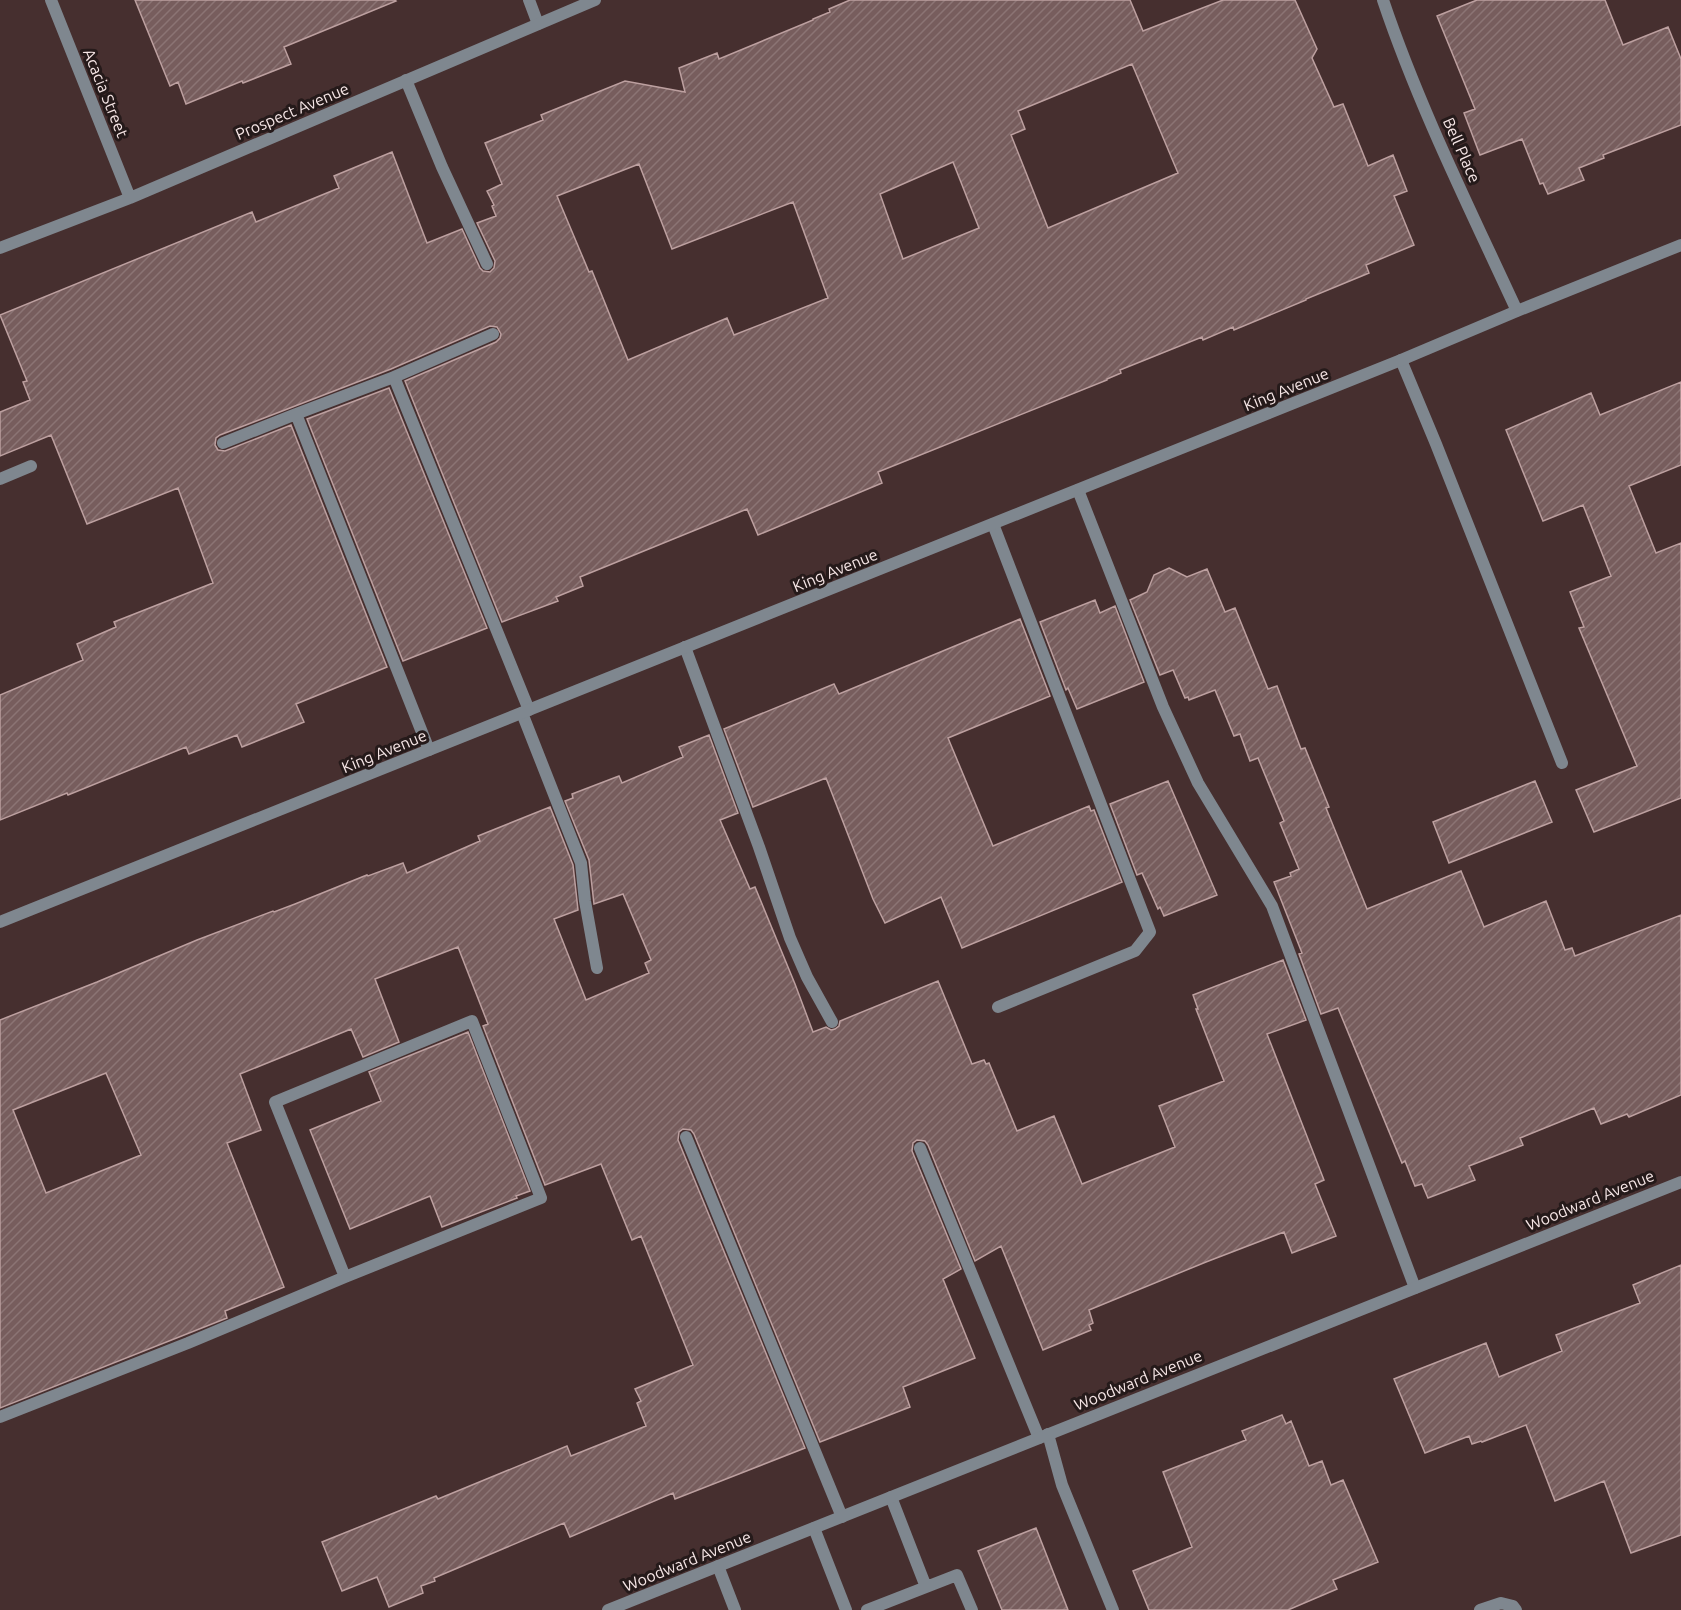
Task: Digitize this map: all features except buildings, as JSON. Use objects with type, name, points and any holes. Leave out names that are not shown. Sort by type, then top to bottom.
[{"type":"street","name":"Acacia Street","points":[[51,0],[130,198]]},
{"type":"street","points":[[529,0],[538,24]]},
{"type":"street","name":"Prospect Avenue","points":[[0,248],[130,198],[595,0]]},
{"type":"street","name":"Bell Place","points":[[1383,0],[1399,46],[1449,164],[1517,311]]},
{"type":"street","points":[[406,80],[442,167],[487,264]]},
{"type":"street","name":"King Avenue","points":[[0,922],[1401,360],[1681,245]]},
{"type":"street","points":[[223,444],[394,377],[494,334]]},
{"type":"street","points":[[1401,360],[1562,763]]},
{"type":"street","points":[[394,377],[526,712],[581,863],[597,969]]},
{"type":"street","points":[[296,414],[429,750]]},
{"type":"street","points":[[0,479],[31,466]]},
{"type":"street","points":[[1078,490],[1167,716],[1198,783],[1272,906],[1415,1288]]},
{"type":"street","points":[[993,524],[1150,932],[1135,951],[998,1007]]},
{"type":"street","points":[[686,647],[790,938],[807,977],[832,1022]]},
{"type":"street","points":[[0,1417],[189,1343],[540,1198],[472,1022],[275,1102],[345,1277]]},
{"type":"street","points":[[686,1137],[842,1517]]},
{"type":"street","points":[[920,1148],[1043,1436],[1113,1610]]},
{"type":"street","name":"Woodward Avenue","points":[[608,1610],[1681,1182]]},
{"type":"street","points":[[891,1497],[926,1587]]},
{"type":"street","points":[[814,1528],[846,1610]]},
{"type":"street","points":[[718,1566],[735,1610]]},
{"type":"street","points":[[872,1609],[957,1575],[972,1610]]},
{"type":"street","points":[[1480,1610],[1501,1603],[1513,1606],[1516,1610]]}]
